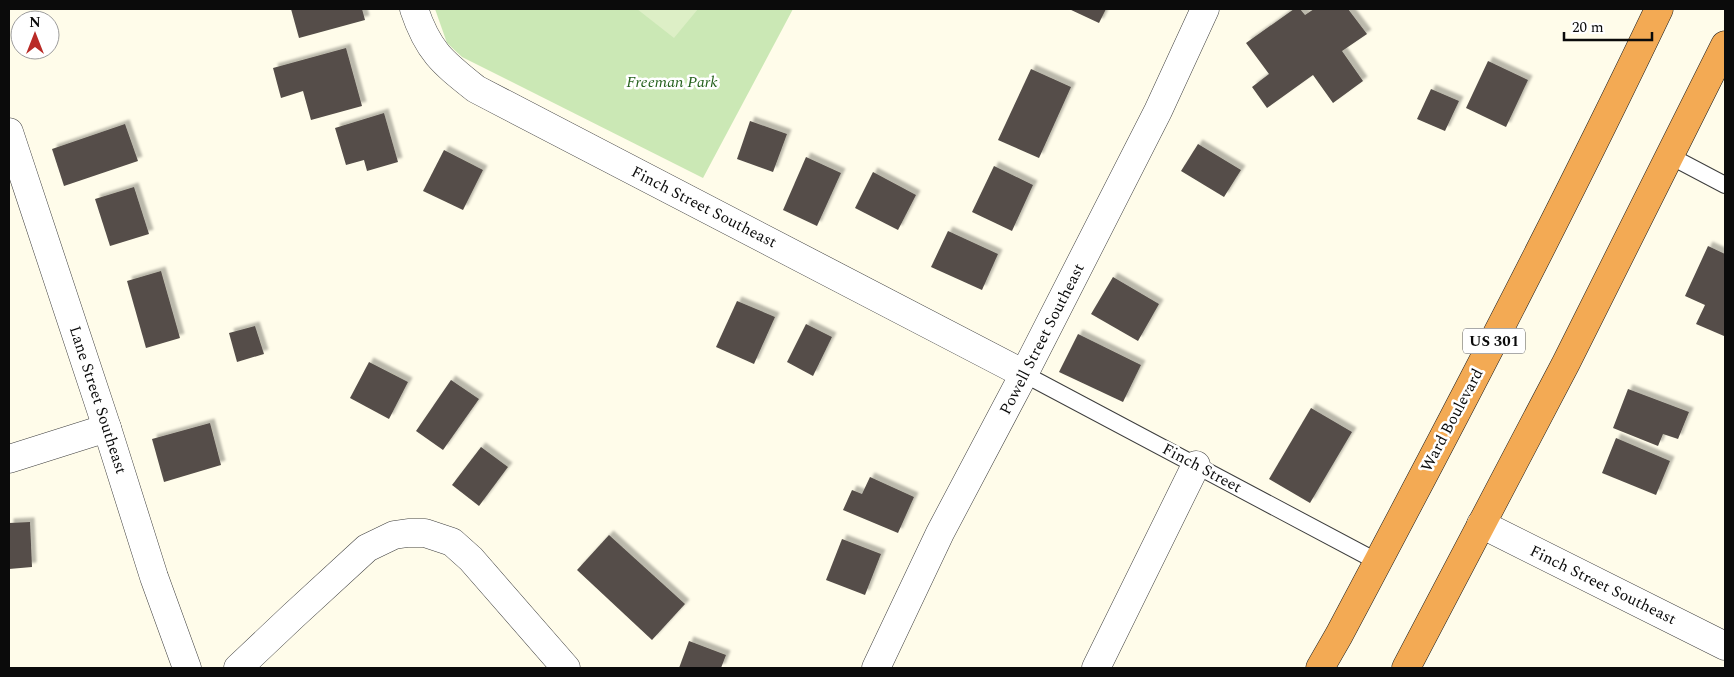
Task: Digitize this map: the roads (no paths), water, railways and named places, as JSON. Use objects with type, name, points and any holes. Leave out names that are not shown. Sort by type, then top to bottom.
[{"type":"highway","name":"Ward Boulevard","points":[[1320,668],[1339,636],[1500,329],[1605,122],[1659,9]]},
{"type":"highway","points":[[1406,668],[1566,363],[1725,45]]},
{"type":"street","name":"Finch Street Southeast","points":[[414,9],[420,28],[432,50],[448,66],[476,88],[1024,374]]},
{"type":"street","name":"Powell Street Southeast","points":[[876,668],[940,533],[1024,374],[1158,111],[1205,9]]},
{"type":"street","name":"Lane Street Southeast","points":[[9,132],[154,577],[187,668]]},
{"type":"street","points":[[9,459],[107,428]]},
{"type":"street","points":[[1096,668],[1196,465]]},
{"type":"street","name":"Finch Street Southeast","points":[[1481,524],[1725,646]]},
{"type":"street","points":[[238,668],[367,548],[394,535],[425,533],[452,542],[471,559],[566,668]]},
{"type":"lane","points":[[1670,156],[1725,185]]},
{"type":"lane","name":"Finch Street","points":[[1024,374],[1378,562]]},
{"type":"park label","name":"Freeman Park","points":[[672,82]]}]
